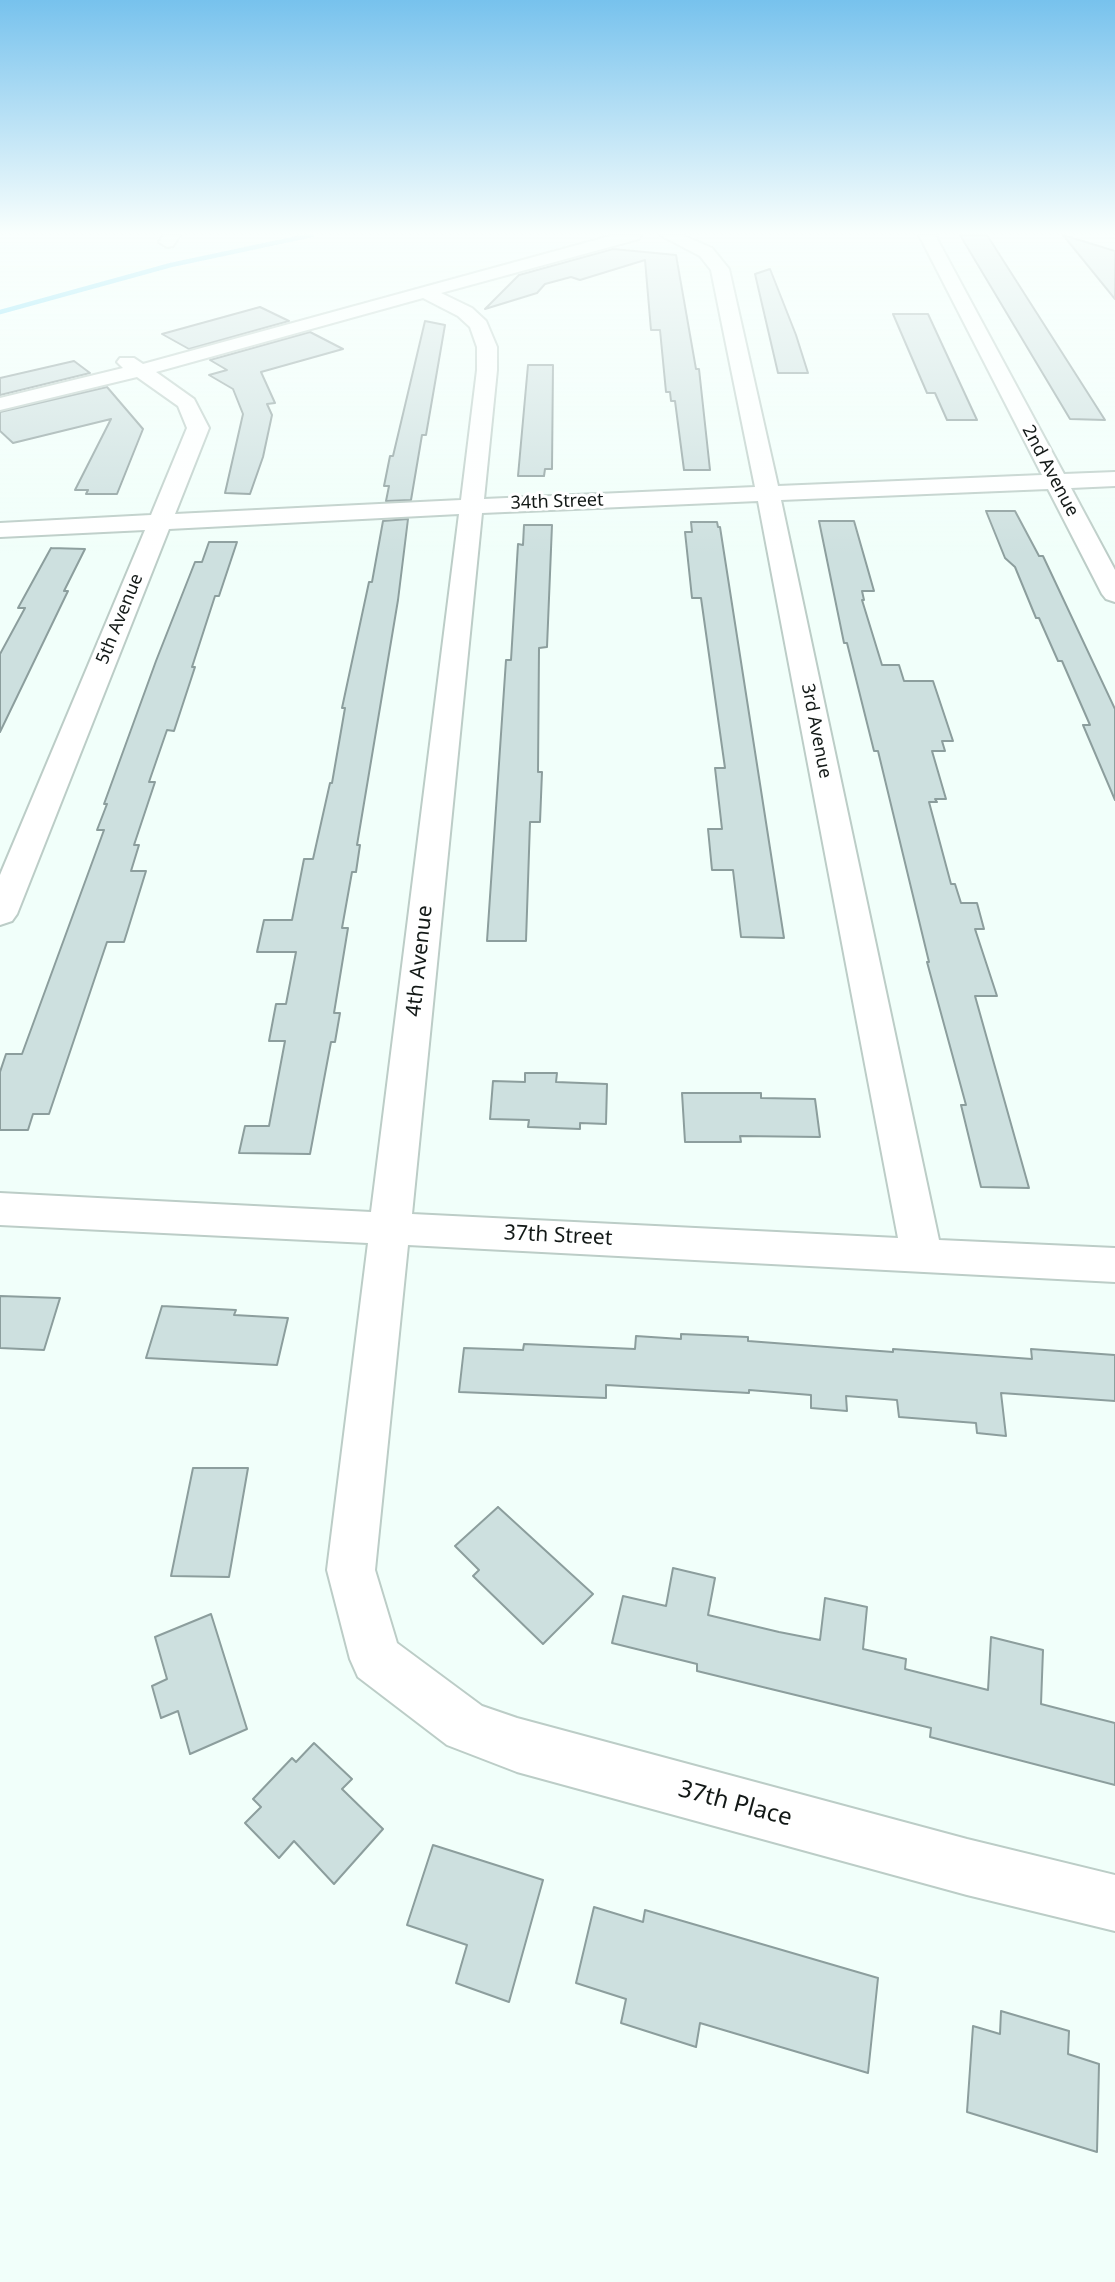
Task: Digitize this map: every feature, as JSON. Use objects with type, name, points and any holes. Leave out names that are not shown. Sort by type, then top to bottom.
[{"type":"street","points":[[0,404],[245,341]]},
{"type":"street","name":"4th Avenue","points":[[376,1659],[351,1570],[487,370],[486,341]]},
{"type":"street","name":"3rd Avenue","points":[[735,341],[922,1256]]},
{"type":"street","name":"2nd Avenue","points":[[982,341],[1115,594]]},
{"type":"street","name":"5th Avenue","points":[[0,914],[198,428],[187,403],[142,370],[116,357]]},
{"type":"street","name":"34th Street","points":[[0,530],[470,506],[1115,479]]},
{"type":"street","name":"37th Street","points":[[0,1209],[1115,1265]]},
{"type":"street","name":"37th Place","points":[[376,1659],[466,1726],[517,1745],[967,1867],[1115,1903]]},
{"type":"building","points":[[175,341],[216,341],[189,349]]},
{"type":"building","points":[[276,341],[328,341],[343,349],[261,372],[275,403],[267,404],[272,415],[263,457],[250,494],[225,493],[243,414],[233,389],[209,375],[227,370],[210,360]]},
{"type":"building","points":[[420,341],[442,341],[426,435],[422,435],[411,500],[386,501],[389,486],[384,486],[390,456],[393,456]]},
{"type":"building","points":[[661,341],[691,341],[696,369],[699,369],[710,470],[684,470],[675,401],[671,401],[670,392],[666,392]]},
{"type":"building","points":[[771,341],[798,341],[808,373],[778,373]]},
{"type":"building","points":[[905,341],[941,341],[977,420],[947,420],[935,393],[927,393]]},
{"type":"building","points":[[1024,341],[1055,341],[1105,420],[1070,419]]},
{"type":"building","points":[[74,361],[90,373],[0,395],[0,378]]},
{"type":"building","points":[[528,365],[553,365],[552,469],[545,469],[544,476],[518,476]]},
{"type":"building","points":[[107,387],[143,429],[117,494],[86,494],[88,490],[75,490],[111,419],[13,443],[0,431],[0,412]]},
{"type":"building","points":[[986,511],[1015,511],[1039,556],[1043,556],[1115,709],[1115,800],[1083,725],[1090,725],[1062,661],[1058,661],[1039,618],[1036,618],[1015,567],[1005,558]]},
{"type":"building","points":[[408,519],[398,600],[357,845],[360,845],[356,872],[352,872],[342,928],[348,928],[334,1013],[340,1013],[335,1042],[331,1042],[310,1154],[239,1153],[245,1126],[269,1126],[285,1041],[269,1041],[276,1004],[286,1004],[296,952],[257,952],[264,920],[292,920],[304,859],[313,859],[332,783],[345,708],[342,708],[369,582],[372,582],[383,521]]},
{"type":"building","points":[[819,521],[854,521],[874,591],[862,591],[862,600],[882,665],[899,665],[904,681],[933,681],[953,741],[942,741],[945,751],[932,751],[946,799],[929,802],[951,884],[955,884],[961,903],[977,903],[984,929],[975,929],[997,996],[975,996],[1029,1188],[981,1187],[961,1105],[966,1105],[927,962],[878,751],[874,751],[847,643],[844,643]]},
{"type":"building","points":[[691,522],[717,522],[720,527],[784,938],[741,937],[733,870],[712,870],[708,829],[722,829],[715,768],[725,768],[701,598],[692,598],[685,532],[692,532]]},
{"type":"building","points":[[524,525],[552,525],[547,647],[539,648],[538,772],[542,772],[540,822],[530,822],[526,941],[487,941],[506,660],[511,660],[518,544],[523,545]]},
{"type":"building","points":[[209,542],[237,542],[219,596],[215,596],[174,731],[167,730],[149,782],[155,782],[134,845],[139,845],[131,871],[146,871],[124,942],[107,942],[49,1114],[33,1114],[28,1130],[0,1130],[0,1072],[6,1054],[22,1054],[104,830],[97,830],[107,804],[104,804],[156,661],[195,562],[202,562]]},
{"type":"building","points":[[51,548],[85,549],[64,591],[68,591],[0,732],[0,654],[25,608],[18,608]]},
{"type":"building","points":[[525,1073],[557,1073],[556,1082],[607,1084],[606,1124],[580,1123],[580,1129],[528,1127],[529,1120],[490,1119],[493,1081],[525,1082]]},
{"type":"building","points":[[682,1093],[761,1093],[761,1098],[815,1099],[820,1137],[740,1136],[741,1142],[685,1142]]},
{"type":"building","points":[[0,1296],[60,1298],[44,1350],[0,1348]]},
{"type":"building","points":[[162,1306],[236,1310],[234,1315],[288,1318],[277,1365],[146,1358]]},
{"type":"building","points":[[681,1334],[748,1337],[748,1341],[893,1352],[893,1349],[1032,1359],[1031,1349],[1115,1355],[1115,1401],[1001,1393],[1006,1436],[977,1433],[976,1423],[899,1417],[897,1400],[846,1396],[847,1411],[811,1408],[811,1395],[749,1390],[749,1393],[606,1385],[606,1398],[459,1392],[464,1348],[523,1350],[524,1344],[635,1349],[636,1336],[681,1339]]},
{"type":"building","points":[[193,1468],[248,1468],[229,1577],[171,1576]]},
{"type":"building","points":[[498,1507],[593,1594],[543,1644],[473,1576],[479,1570],[455,1546]]},
{"type":"building","points":[[673,1568],[715,1578],[708,1615],[779,1632],[820,1640],[825,1598],[867,1607],[863,1649],[906,1659],[905,1669],[988,1690],[991,1637],[1043,1650],[1041,1704],[1115,1723],[1115,1785],[930,1737],[931,1728],[697,1671],[697,1664],[612,1643],[623,1596],[666,1606]]},
{"type":"building","points":[[211,1614],[247,1729],[190,1754],[178,1711],[161,1718],[152,1686],[167,1679],[155,1637]]},
{"type":"building","points":[[314,1743],[352,1779],[342,1789],[383,1829],[334,1884],[294,1841],[279,1858],[245,1823],[261,1807],[253,1799],[292,1758],[296,1762]]},
{"type":"building","points":[[433,1845],[543,1880],[509,2002],[456,1983],[467,1945],[407,1925]]},
{"type":"building","points":[[594,1907],[643,1922],[645,1910],[878,1978],[868,2073],[700,2023],[696,2047],[621,2023],[626,1999],[576,1983]]},
{"type":"building","points":[[1001,2011],[1069,2031],[1068,2054],[1099,2064],[1097,2152],[967,2112],[973,2026],[1000,2034]]}]
